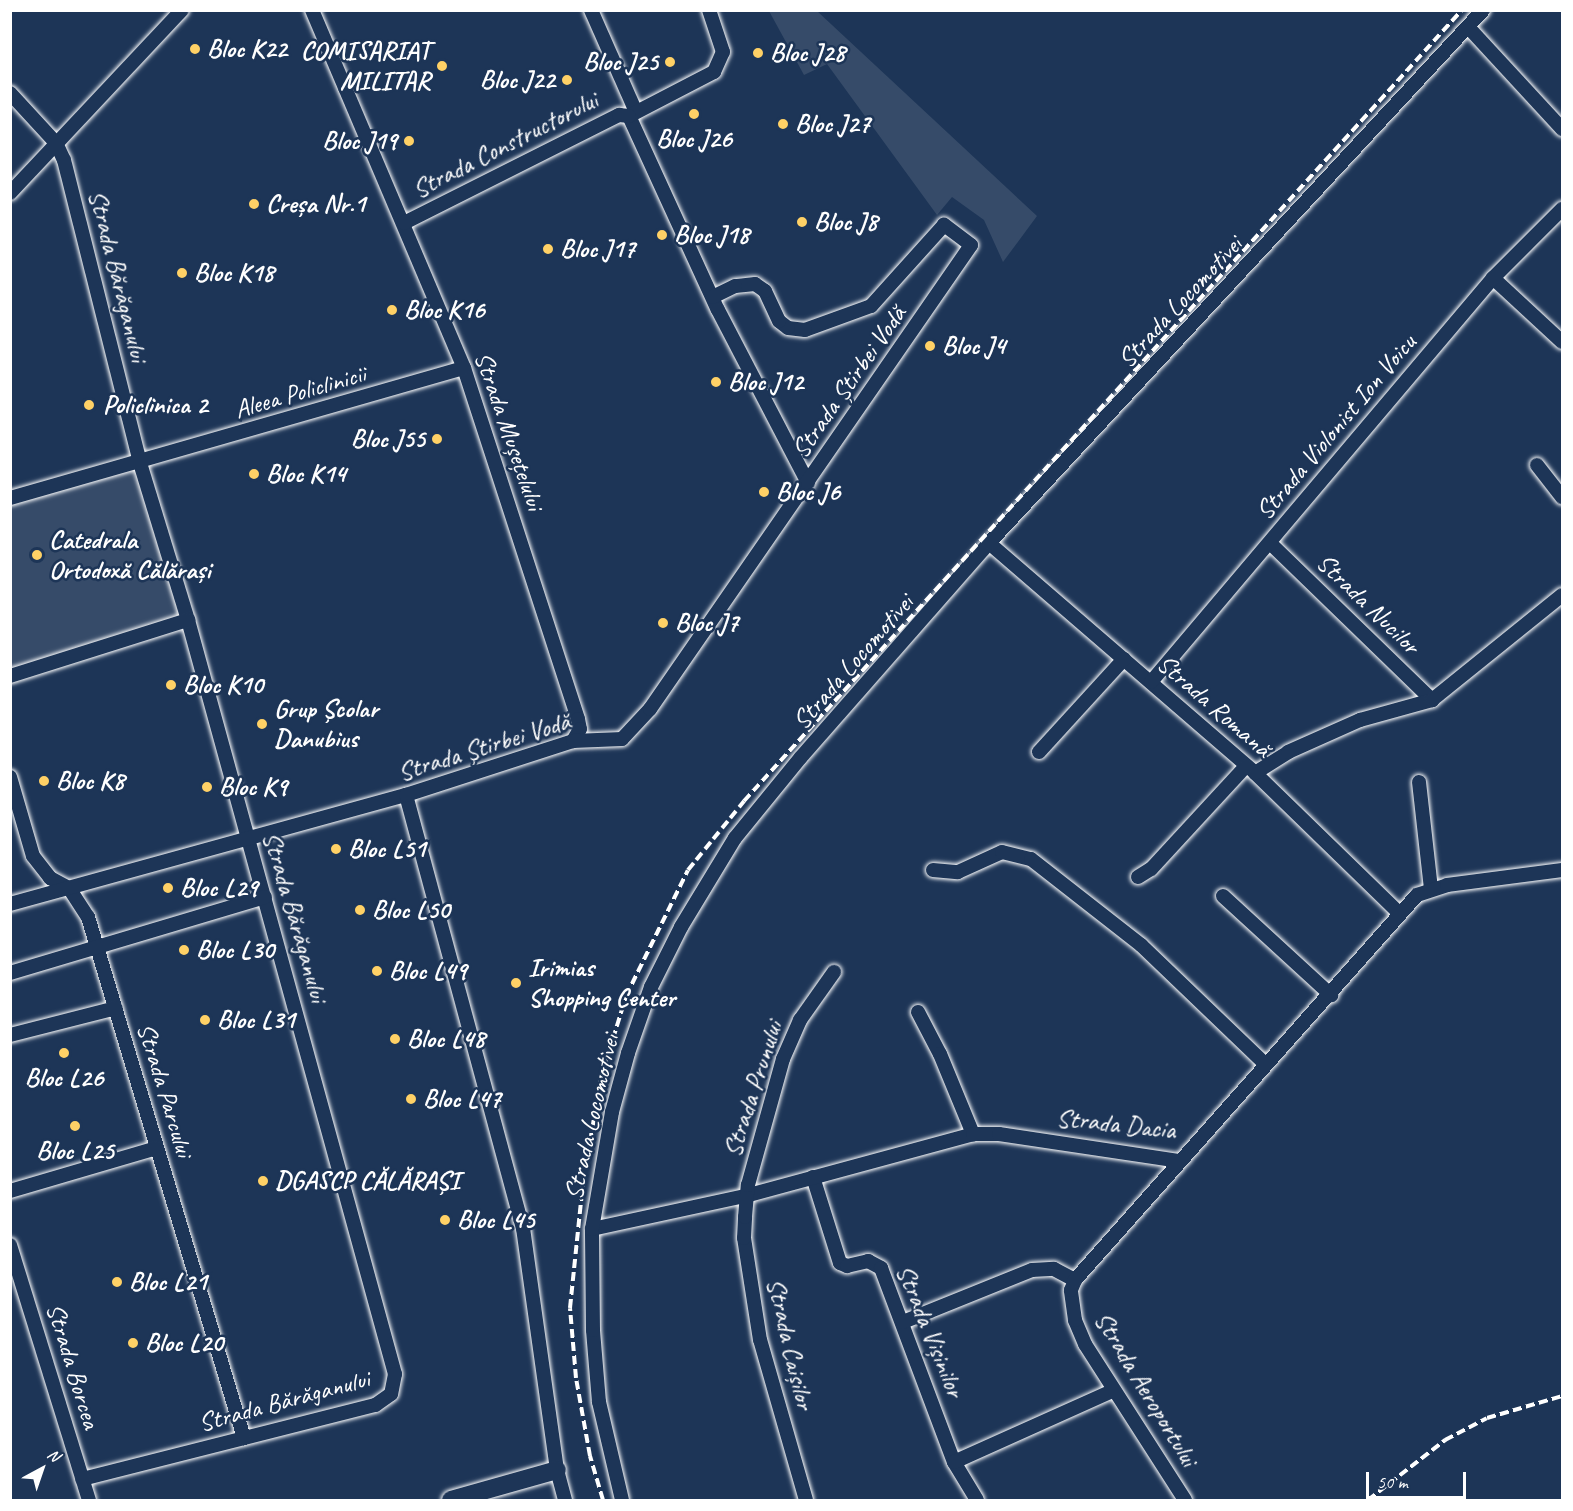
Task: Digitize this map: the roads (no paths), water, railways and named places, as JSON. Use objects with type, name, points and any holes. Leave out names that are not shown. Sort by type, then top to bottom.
[{"type":"main road","points":[[451,1500],[475,1497],[557,1470]]},
{"type":"street","points":[[10,192],[182,10]]},
{"type":"street","name":"Strada Mușețelului","points":[[312,10],[464,368],[578,719],[580,729],[573,741]]},
{"type":"street","points":[[591,10],[712,297],[808,483]]},
{"type":"street","name":"Strada Constructorului","points":[[404,223],[619,115],[633,114],[714,72],[723,52],[709,10]]},
{"type":"street","name":"Strada Locomotivei","points":[[622,1500],[599,1402],[593,1330],[592,1229],[612,1112],[627,1053],[651,987],[681,927],[735,838],[989,543],[1483,10]]},
{"type":"street","points":[[1468,27],[1563,129]]},
{"type":"street","points":[[10,93],[56,143]]},
{"type":"street","name":"Strada Bărăganului","points":[[56,143],[140,464],[189,620],[370,1273],[395,1386],[386,1400],[375,1405],[82,1479]]},
{"type":"street","name":"Strada Violonist Ion Voicu","points":[[1151,682],[1493,278],[1563,209]]},
{"type":"street","name":"Strada Știrbei Vodă","points":[[10,904],[406,795],[573,741],[622,739],[638,724],[808,483],[971,245],[944,225],[871,306],[806,330],[788,328],[779,321],[765,291],[755,284],[735,286],[712,297]]},
{"type":"street","points":[[1493,278],[1563,342]]},
{"type":"street","name":"Aleea Policlinicii","points":[[10,498],[140,464],[464,368]]},
{"type":"street","points":[[1537,465],[1563,497]]},
{"type":"street","name":"Strada Romană","points":[[989,543],[1251,770],[1400,914]]},
{"type":"street","name":"Strada Nucilor","points":[[1270,543],[1432,700]]},
{"type":"street","points":[[1138,877],[1151,869],[1251,770],[1360,720],[1432,700],[1562,595]]},
{"type":"street","points":[[10,676],[189,620]]},
{"type":"street","points":[[1039,752],[1124,659]]},
{"type":"street","name":"Strada Parcului","points":[[10,777],[33,856],[50,878],[69,888],[88,917],[244,1438]]},
{"type":"street","points":[[1419,782],[1431,889]]},
{"type":"street","points":[[406,795],[523,1228],[557,1470],[565,1500]]},
{"type":"street","points":[[933,870],[958,872],[1002,852],[1031,859],[1141,945],[1265,1064]]},
{"type":"street","name":"Strada Dacia","points":[[592,1229],[749,1196],[973,1134],[999,1134],[1180,1161],[1265,1064],[1331,995],[1417,895],[1431,889],[1563,870]]},
{"type":"street","points":[[1223,896],[1331,995]]},
{"type":"street","points":[[10,972],[265,897]]},
{"type":"street","name":"Strada Prunului","points":[[749,1196],[748,1185],[783,1059],[800,1020],[834,972]]},
{"type":"street","points":[[10,1035],[116,1008]]},
{"type":"street","points":[[918,1012],[940,1054],[973,1134]]},
{"type":"street","points":[[10,1191],[157,1148]]},
{"type":"street","points":[[903,1322],[1032,1270],[1054,1269],[1075,1280],[1180,1161]]},
{"type":"street","name":"Strada Vișinilor","points":[[813,1177],[840,1263],[847,1266],[876,1263],[886,1277],[954,1462],[977,1500]]},
{"type":"street","name":"Strada Caișilor","points":[[749,1196],[744,1238],[760,1341],[806,1500]]},
{"type":"street","name":"Strada Borcea","points":[[10,1245],[89,1500]]},
{"type":"street","name":"Strada Aeroportului","points":[[1075,1280],[1071,1290],[1075,1320],[1085,1344],[1185,1500]]},
{"type":"street","points":[[954,1462],[1114,1390]]},
{"type":"railway","points":[[603,1500],[590,1456],[576,1378],[570,1308],[583,1182],[601,1078],[626,996],[688,870],[744,801],[1462,10]]},
{"type":"railway","points":[[1368,1500],[1445,1440],[1487,1418],[1562,1396]]},
{"type":"place","name":"Bloc K22","points":[[195,49]]},
{"type":"place","name":"Bloc J28","points":[[758,53]]},
{"type":"place","name":"Bloc J25","points":[[670,62]]},
{"type":"place","name":"COMISARIAT MILITAR","points":[[442,66]]},
{"type":"place","name":"Bloc J22","points":[[567,80]]},
{"type":"place","name":"Bloc J26","points":[[694,114]]},
{"type":"place","name":"Bloc J27","points":[[783,124]]},
{"type":"place","name":"Bloc J19","points":[[409,141]]},
{"type":"place","name":"Creșa Nr.1","points":[[254,204]]},
{"type":"place","name":"Bloc J8","points":[[802,222]]},
{"type":"place","name":"Bloc J18","points":[[662,235]]},
{"type":"place","name":"Bloc J17","points":[[548,249]]},
{"type":"place","name":"Bloc K18","points":[[182,273]]},
{"type":"place","name":"Bloc K16","points":[[392,310]]},
{"type":"place","name":"Bloc J4","points":[[930,346]]},
{"type":"place","name":"Bloc J12","points":[[716,382]]},
{"type":"place","name":"Policlinica 2","points":[[89,405]]},
{"type":"place","name":"Bloc J55","points":[[437,439]]},
{"type":"place","name":"Bloc K14","points":[[254,474]]},
{"type":"place","name":"Bloc J6","points":[[764,492]]},
{"type":"place","name":"Catedrala Ortodoxă Călărași","points":[[37,555]]},
{"type":"place","name":"Bloc J7","points":[[663,623]]},
{"type":"place","name":"Bloc K10","points":[[171,685]]},
{"type":"place","name":"Grup Școlar Danubius","points":[[262,724]]},
{"type":"place","name":"Bloc K8","points":[[44,781]]},
{"type":"place","name":"Bloc K9","points":[[207,787]]},
{"type":"place","name":"Bloc L51","points":[[336,849]]},
{"type":"place","name":"Bloc L29","points":[[168,888]]},
{"type":"place","name":"Bloc L50","points":[[360,910]]},
{"type":"place","name":"Bloc L30","points":[[184,950]]},
{"type":"place","name":"Bloc L49","points":[[377,971]]},
{"type":"place","name":"Irimias Shopping Center","points":[[516,983]]},
{"type":"place","name":"Bloc L31","points":[[205,1020]]},
{"type":"place","name":"Bloc L48","points":[[395,1039]]},
{"type":"place","name":"Bloc L26","points":[[64,1053]]},
{"type":"place","name":"Bloc L47","points":[[411,1099]]},
{"type":"place","name":"Bloc L25","points":[[75,1126]]},
{"type":"place","name":"DGASCP CĂLĂRAȘI","points":[[263,1181]]},
{"type":"place","name":"Bloc L45","points":[[445,1220]]},
{"type":"place","name":"Bloc L21","points":[[117,1282]]},
{"type":"place","name":"Bloc L20","points":[[133,1343]]}]
